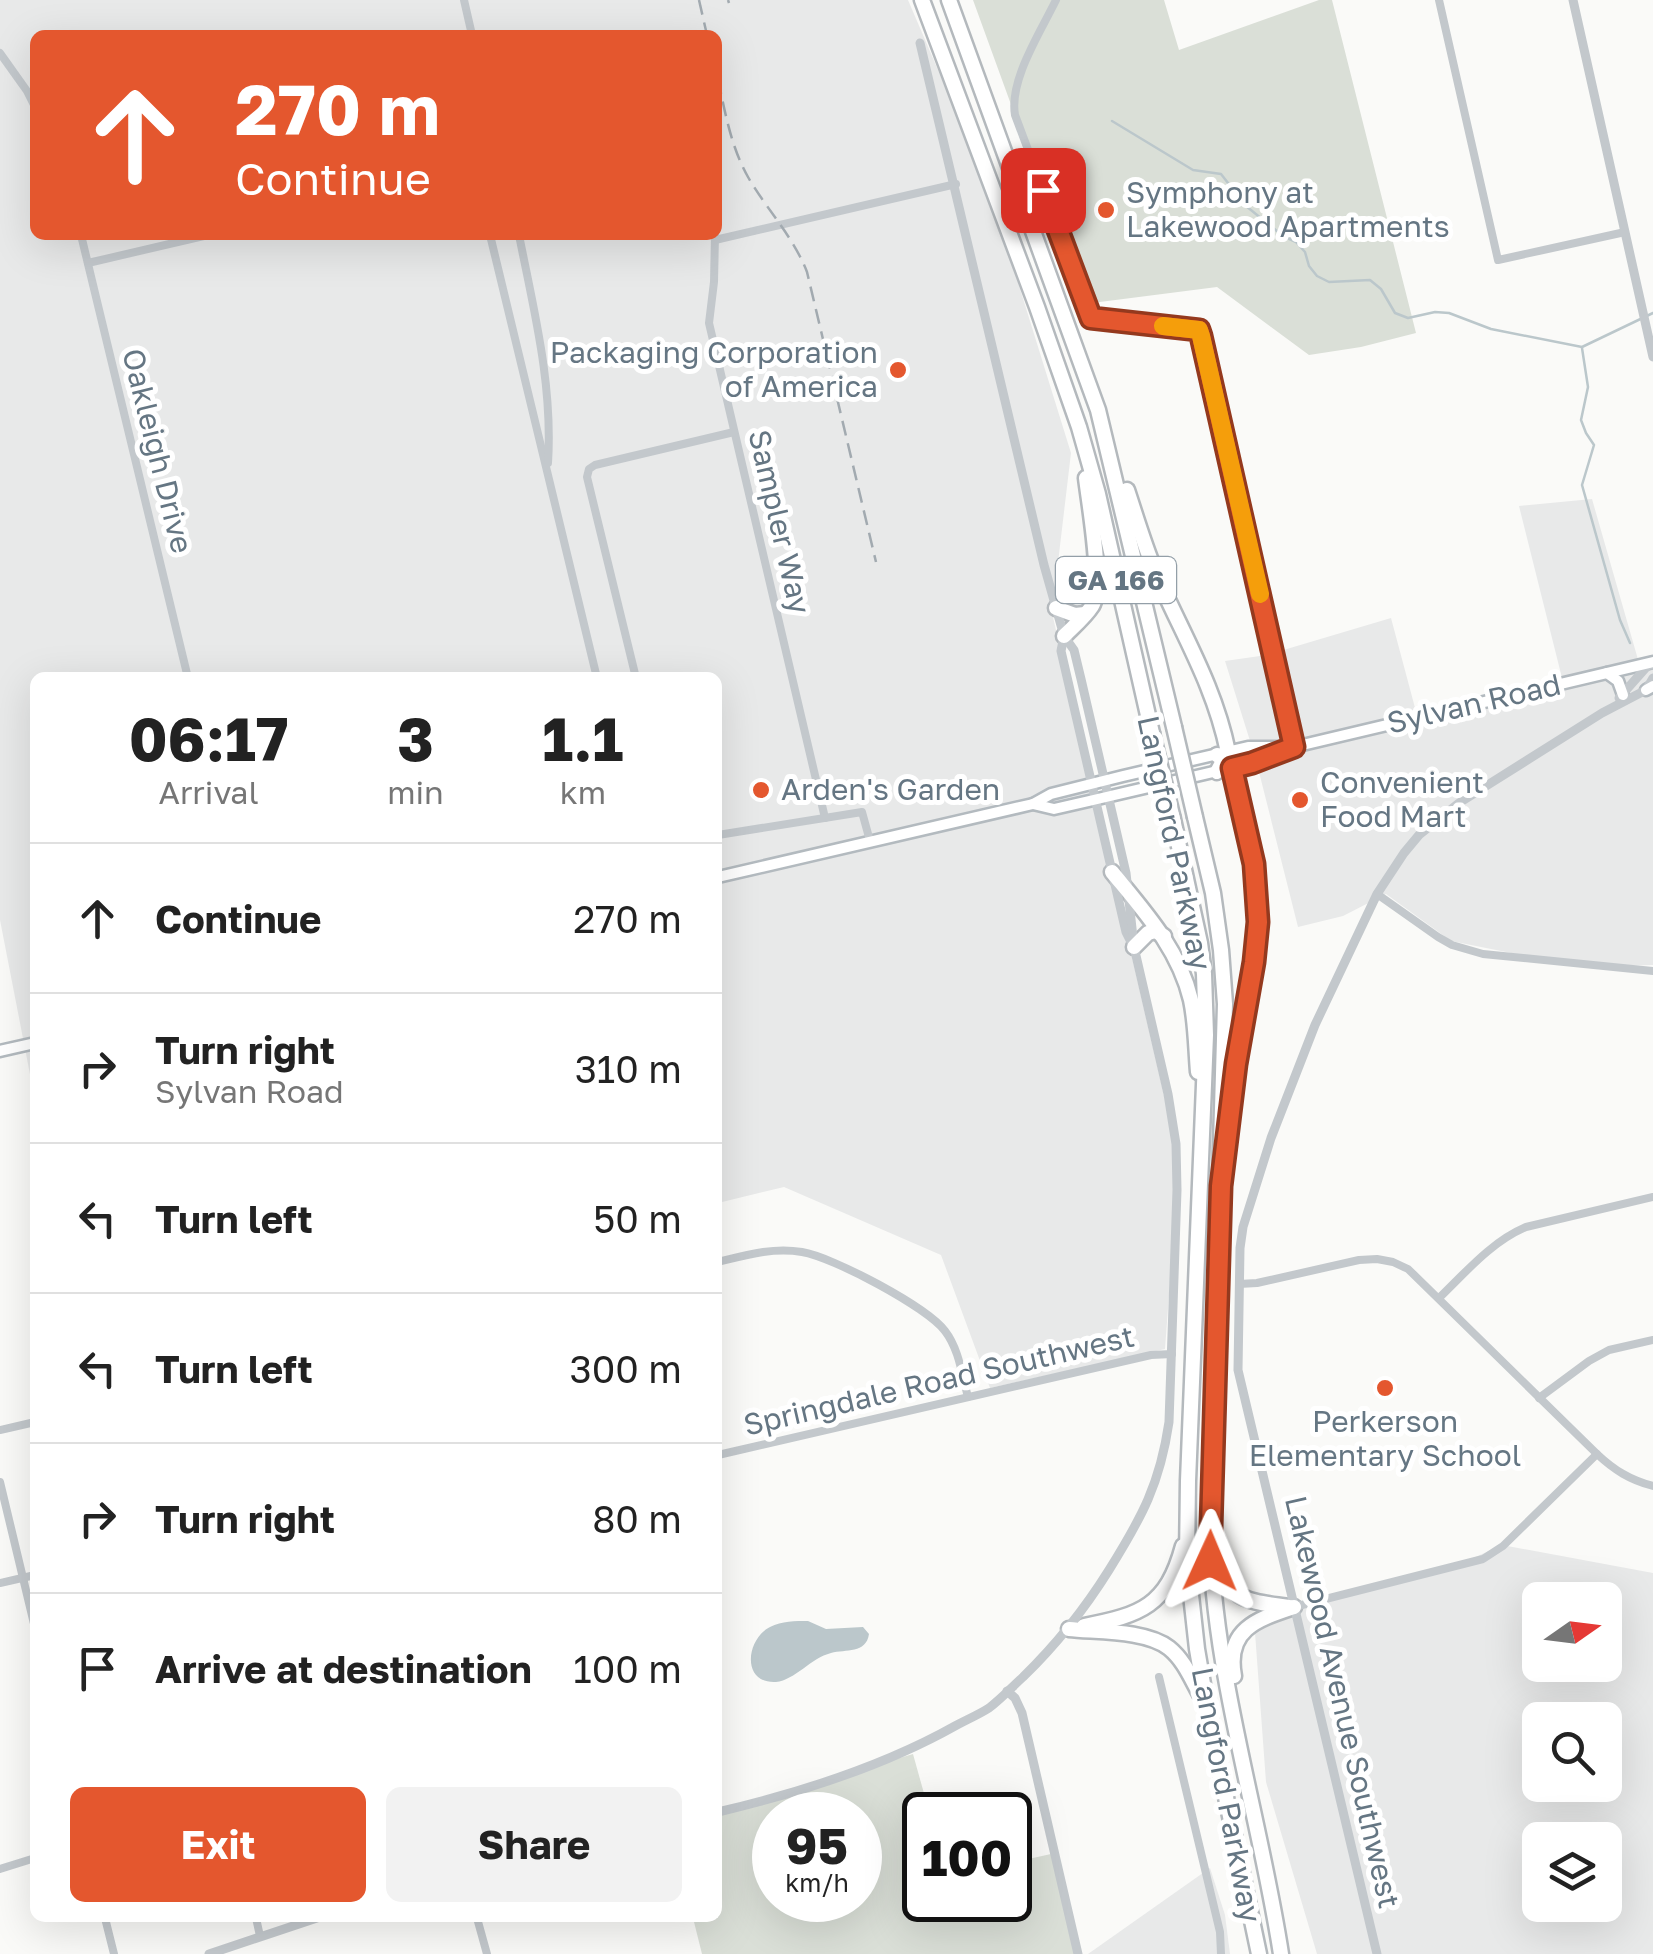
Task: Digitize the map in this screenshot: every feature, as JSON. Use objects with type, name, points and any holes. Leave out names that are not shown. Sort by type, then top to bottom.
[{"type":"highway","name":"Langford Parkway","points":[[922,0],[1079,427],[1194,911],[1204,974],[1206,1035],[1186,1532],[1190,1599],[1207,1707],[1258,1954]]},
{"type":"highway","name":"Langford Parkway","points":[[949,0],[1098,410],[1213,893],[1224,986],[1210,1527],[1212,1592],[1221,1660],[1283,1954]]},
{"type":"highway","points":[[1098,410],[1155,570],[1212,693],[1224,761],[1254,864],[1258,922],[1254,962],[1221,1186]]},
{"type":"highway","points":[[1064,636],[1095,599],[1097,575],[1079,427]]},
{"type":"highway","points":[[1056,608],[1075,615],[1085,614]]},
{"type":"highway","points":[[1112,872],[1164,936],[1180,967],[1191,1001],[1202,1126]]},
{"type":"highway","points":[[1134,947],[1148,933],[1155,931],[1164,936]]},
{"type":"highway","points":[[1212,1506],[1222,1572],[1231,1589],[1256,1603],[1294,1607]]},
{"type":"highway","points":[[1069,1629],[1120,1619],[1149,1604],[1173,1577],[1186,1532]]},
{"type":"highway","points":[[1242,1754],[1244,1730],[1231,1662],[1238,1642],[1246,1628],[1259,1619],[1294,1607]]},
{"type":"highway","points":[[1069,1629],[1148,1637],[1168,1647],[1183,1663],[1207,1707]]},
{"type":"main road","name":"Sylvan Road","points":[[1034,804],[1054,809],[1094,800],[1224,761],[1248,748],[1294,747],[1652,664]]},
{"type":"main road","points":[[1607,673],[1618,680],[1623,694]]},
{"type":"main road","name":"Sylvan Road","points":[[722,876],[1034,804],[1051,794],[1105,780],[1224,761]]},
{"type":"main road","points":[[0,1051],[30,1043]]},
{"type":"street","points":[[464,0],[471,30]]},
{"type":"street","points":[[1056,0],[1016,85],[1015,115],[1091,318],[1199,330],[1294,747]]},
{"type":"street","points":[[1439,0],[1498,260],[1625,232]]},
{"type":"street","points":[[1572,0],[1653,357]]},
{"type":"street","points":[[722,1811],[886,1760],[989,1708],[1046,1654],[1092,1598],[1150,1501],[1164,1457],[1169,1422],[1177,1190],[1176,1144],[1168,1094],[1134,947],[1128,892],[1105,780],[1074,650],[1064,636],[1044,565],[920,43]]},
{"type":"street","points":[[0,53],[30,97]]},
{"type":"street","points":[[722,236],[956,184]]},
{"type":"street","name":"Oakleigh Drive","points":[[82,240],[187,672]]},
{"type":"street","points":[[88,263],[187,240]]},
{"type":"street","points":[[491,240],[595,672]]},
{"type":"street","points":[[520,240],[545,364],[549,399],[547,472]]},
{"type":"street","name":"Sampler Way","points":[[715,240],[709,323],[825,818]]},
{"type":"street","points":[[635,672],[587,478],[589,470],[595,465],[734,432]]},
{"type":"street","points":[[1064,636],[1061,651],[1090,784],[1126,932],[1134,947]]},
{"type":"street","points":[[1602,713],[1652,664]]},
{"type":"street","points":[[1602,713],[1649,688],[1653,678]]},
{"type":"street","name":"Lakewood Avenue Southwest","points":[[1377,1954],[1238,1370],[1244,1227],[1272,1138],[1315,1025],[1377,894],[1404,853],[1440,817],[1602,713]]},
{"type":"street","points":[[722,834],[862,812],[870,841]]},
{"type":"street","points":[[1377,894],[1438,938],[1482,954],[1653,971]]},
{"type":"street","points":[[1439,1298],[1511,1233],[1653,1196]]},
{"type":"street","points":[[722,1261],[780,1250],[820,1256],[852,1271],[933,1317],[955,1347],[968,1397]]},
{"type":"street","points":[[1239,1284],[1359,1260],[1377,1259],[1408,1269],[1596,1454],[1615,1470],[1653,1486]]},
{"type":"street","points":[[1539,1398],[1609,1350],[1653,1340]]},
{"type":"street","name":"Springdale Road Southwest","points":[[722,1454],[1151,1355],[1172,1354]]},
{"type":"street","points":[[0,1430],[30,1423]]},
{"type":"street","points":[[1294,1607],[1483,1560],[1503,1546],[1596,1454]]},
{"type":"street","points":[[0,1482],[30,1607]]},
{"type":"street","points":[[0,1583],[30,1576]]},
{"type":"street","points":[[1160,1677],[1220,1932],[1221,1954]]},
{"type":"street","points":[[1007,1691],[1022,1713],[1078,1954]]},
{"type":"street","points":[[0,1869],[30,1860]]},
{"type":"street","points":[[106,1922],[114,1954]]},
{"type":"street","points":[[257,1922],[260,1936]]},
{"type":"street","points":[[209,1954],[304,1922]]},
{"type":"street","points":[[478,1922],[486,1954]]},
{"type":"shaded area","points":[[0,0],[908,0],[989,189],[1071,453],[1052,613],[1179,1160],[1165,1349],[990,1388],[941,1255],[784,1187],[722,1202],[722,672],[30,672],[30,1074],[0,920]]},
{"type":"shaded area","points":[[973,0],[1164,0],[1179,50],[1319,0],[1332,0],[1416,333],[1309,355],[1217,287],[1092,303],[1041,187]]},
{"type":"shaded area","points":[[1592,499],[1639,663],[1653,660],[1653,965],[1581,967],[1451,941],[1386,894],[1343,916],[1298,927],[1256,760],[1225,661],[1267,655],[1391,618],[1418,719],[1563,682],[1519,506]]},
{"type":"shaded area","points":[[1502,1545],[1653,1573],[1653,1954],[1317,1954],[1266,1782],[1254,1619],[1449,1569]]},
{"type":"shaded area","points":[[808,1621],[826,1629],[863,1627],[869,1634],[860,1648],[831,1653],[783,1680],[765,1681],[757,1676],[752,1669],[752,1650],[762,1633],[779,1624]]},
{"type":"shaded area","points":[[913,1754],[924,1792],[902,1792],[902,1922],[1032,1922],[1032,1858],[1051,1854],[1079,1954],[702,1954],[694,1922],[722,1922],[722,1811],[752,1802],[752,1922],[882,1922],[882,1792],[785,1792]]},
{"type":"shaded area","points":[[1210,1868],[1225,1915],[1230,1954],[1088,1954]]},
{"type":"waterway","points":[[1112,121],[1193,170],[1221,174],[1246,206],[1296,242],[1317,276],[1329,282],[1370,280],[1381,289],[1395,313],[1408,318],[1449,313],[1491,329],[1582,347],[1653,313]]},
{"type":"waterway","points":[[1582,348],[1588,387],[1581,420],[1594,445],[1582,485],[1630,643]]},
{"type":"railway","points":[[699,0],[706,30]]},
{"type":"railway","points":[[722,97],[742,166],[807,272],[876,562]]},
{"type":"slow traffic","points":[[1163,326],[1199,330],[1260,594]]},
{"type":"place","name":"Symphony at Lakewood Apartments","points":[[1106,210]]},
{"type":"place","name":"Packaging Corporation of America","points":[[898,370]]},
{"type":"place","name":"Arden's Garden","points":[[761,790]]},
{"type":"place","name":"Convenient Food Mart","points":[[1300,800]]},
{"type":"place","name":"Perkerson Elementary School","points":[[1385,1388]]},
{"type":"route","points":[[1043,190],[1091,318],[1199,330],[1294,747],[1232,768],[1254,864],[1258,922],[1221,1186],[1210,1561]]}]
